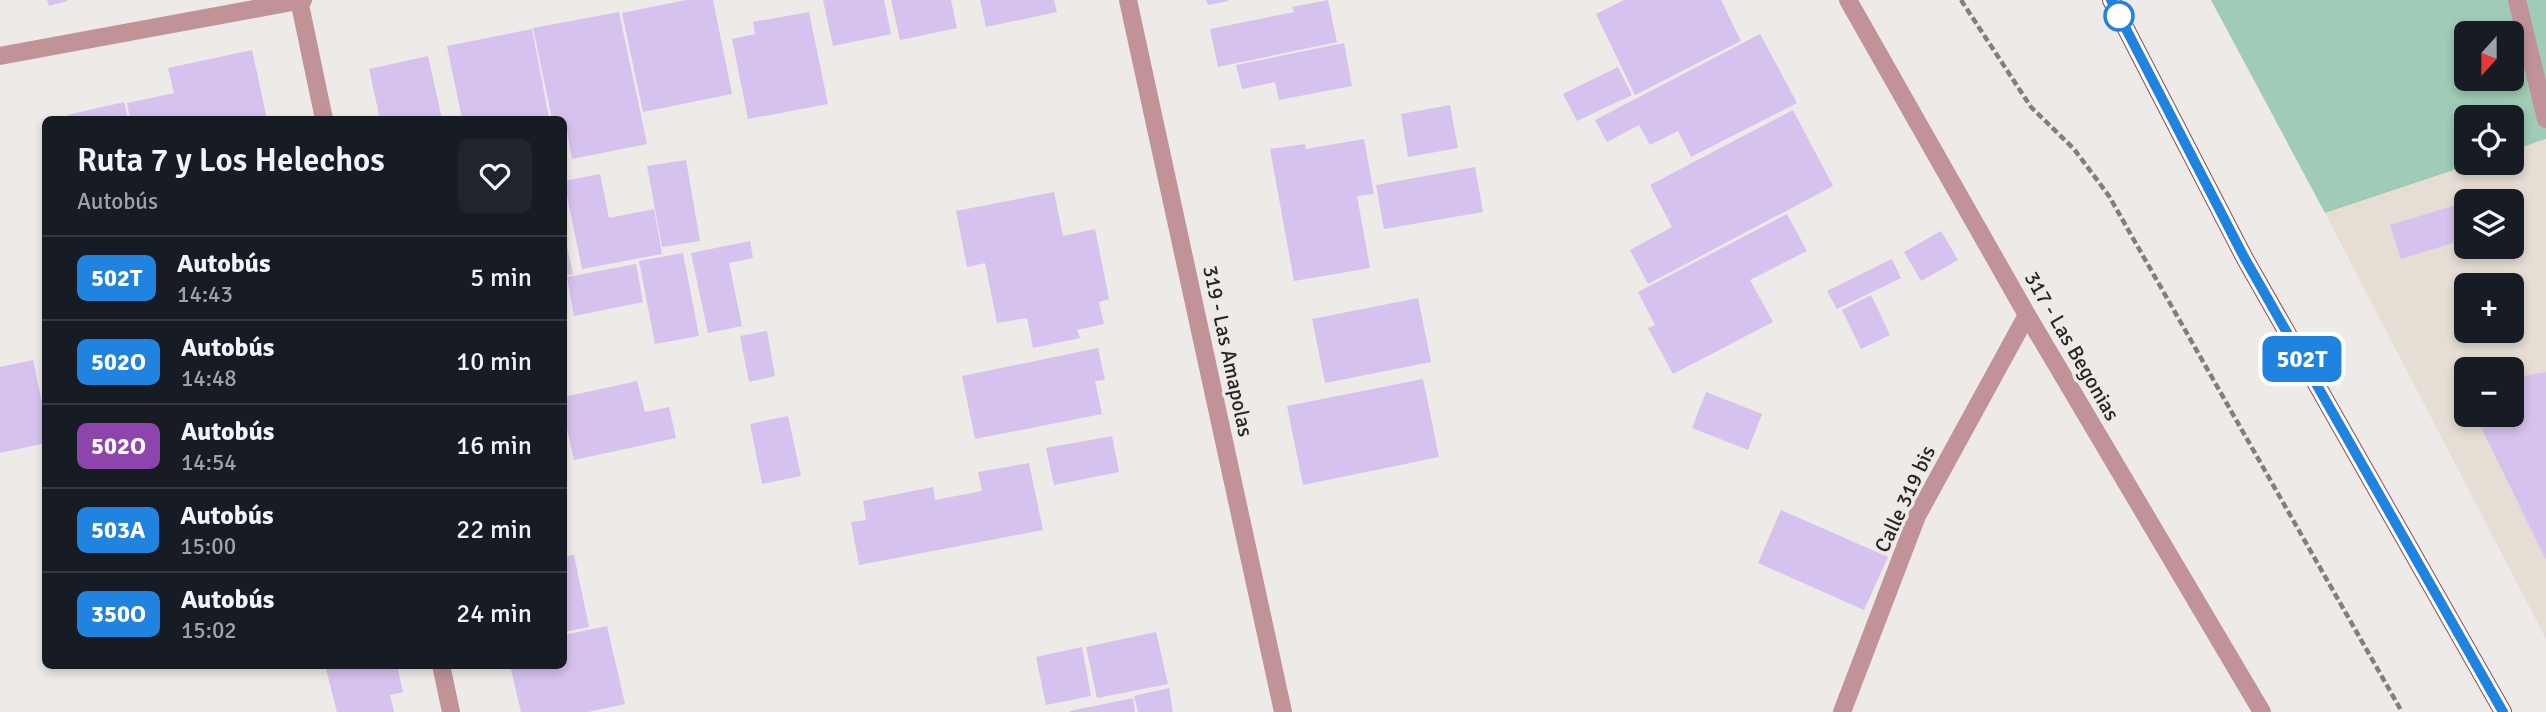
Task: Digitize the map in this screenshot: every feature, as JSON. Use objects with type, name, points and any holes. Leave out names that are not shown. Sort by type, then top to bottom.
[{"type":"main road","points":[[2110,0],[2244,257],[2503,712]]},
{"type":"street","points":[[0,56],[301,0],[323,116]]},
{"type":"street","name":"319 - Las Amapolas","points":[[1128,0],[1283,712]]},
{"type":"street","name":"317 - Las Begonias","points":[[1848,0],[2026,315],[2262,712]]},
{"type":"street","points":[[2516,0],[2546,119]]},
{"type":"street","name":"Calle 319 bis","points":[[1842,712],[1917,516],[2026,315]]},
{"type":"street","points":[[442,669],[451,712]]},
{"type":"path","points":[[1961,0],[2031,107],[2074,149],[2109,197],[2402,712]]},
{"type":"shaded area","points":[[2546,139],[2546,639],[2325,213],[2454,170],[2454,175],[2524,175],[2524,147]]},
{"type":"green space","points":[[2211,0],[2546,0],[2546,139],[2524,147],[2524,105],[2454,105],[2454,170],[2325,213]]},
{"type":"building","points":[[47,0],[67,0],[68,1],[49,6]]},
{"type":"building","points":[[686,0],[713,0],[732,94],[643,112],[622,13]]},
{"type":"building","points":[[823,0],[884,0],[891,34],[833,46]]},
{"type":"building","points":[[891,0],[951,0],[957,28],[900,40]]},
{"type":"building","points":[[980,0],[1054,0],[1057,12],[986,27]]},
{"type":"building","points":[[1206,0],[1228,0],[1228,1],[1208,5]]},
{"type":"building","points":[[1328,0],[1337,42],[1218,67],[1210,29],[1294,12],[1292,7]]},
{"type":"building","points":[[1624,0],[1721,0],[1741,41],[1635,95],[1596,14]]},
{"type":"building","points":[[619,12],[647,144],[572,159],[567,116],[551,116],[533,28]]},
{"type":"building","points":[[809,12],[828,104],[748,119],[732,39],[755,34],[753,22]]},
{"type":"building","points":[[532,29],[549,116],[461,116],[447,46]]},
{"type":"building","points":[[1760,34],[1797,103],[1691,157],[1678,131],[1650,145],[1639,125],[1607,142],[1595,120]]},
{"type":"building","points":[[1344,43],[1352,86],[1279,100],[1275,82],[1242,89],[1236,65]]},
{"type":"building","points":[[252,50],[266,116],[129,116],[127,103],[174,93],[168,68]]},
{"type":"building","points":[[428,56],[441,116],[379,116],[369,69]]},
{"type":"building","points":[[1618,67],[1632,95],[1577,121],[1563,94]]},
{"type":"building","points":[[124,102],[127,116],[67,116]]},
{"type":"building","points":[[1450,105],[1458,148],[1408,157],[1401,114]]},
{"type":"building","points":[[1793,110],[1833,186],[1648,284],[1630,250],[1672,227],[1650,185]]},
{"type":"building","points":[[1364,139],[1374,194],[1357,196],[1370,268],[1294,281],[1270,149],[1305,144],[1306,149]]},
{"type":"building","points":[[686,160],[700,241],[662,247],[647,166]]},
{"type":"building","points":[[1475,167],[1483,212],[1384,229],[1376,185]]},
{"type":"building","points":[[600,174],[609,218],[654,209],[662,254],[582,269],[567,196],[567,180]]},
{"type":"building","points":[[1054,192],[1063,236],[1095,229],[1109,299],[1099,302],[1104,324],[1077,330],[1080,338],[1033,348],[1027,318],[997,323],[985,263],[967,267],[956,211]]},
{"type":"building","points":[[2454,206],[2454,243],[2401,259],[2390,225]]},
{"type":"building","points":[[1787,214],[1807,251],[1750,280],[1773,322],[1673,374],[1648,328],[1655,325],[1638,292]]},
{"type":"building","points":[[1941,231],[1958,260],[1921,281],[1904,252]]},
{"type":"building","points":[[750,241],[753,258],[729,263],[742,326],[708,333],[691,253]]},
{"type":"building","points":[[567,247],[573,274],[567,275]]},
{"type":"building","points":[[683,253],[699,336],[655,344],[639,261]]},
{"type":"building","points":[[1892,259],[1901,278],[1837,309],[1827,291]]},
{"type":"building","points":[[636,264],[643,302],[574,316],[567,277]]},
{"type":"building","points":[[1871,295],[1890,335],[1861,349],[1842,310]]},
{"type":"building","points":[[1418,298],[1431,362],[1325,383],[1312,319]]},
{"type":"building","points":[[767,331],[775,376],[749,382],[740,336]]},
{"type":"building","points":[[1098,348],[1105,380],[1095,381],[1102,414],[975,439],[962,376]]},
{"type":"building","points":[[33,360],[42,403],[42,444],[0,453],[0,367]]},
{"type":"building","points":[[2546,372],[2546,560],[2481,427],[2524,427],[2524,376]]},
{"type":"building","points":[[1423,379],[1439,457],[1303,485],[1287,406]]},
{"type":"building","points":[[637,381],[645,412],[669,407],[676,438],[574,460],[567,428],[567,396]]},
{"type":"building","points":[[1706,392],[1762,414],[1748,450],[1692,428]]},
{"type":"building","points":[[788,416],[801,476],[762,484],[750,424]]},
{"type":"building","points":[[1112,436],[1119,472],[1054,485],[1046,448]]},
{"type":"building","points":[[1029,463],[1043,530],[859,565],[851,522],[866,520],[863,501],[933,487],[935,500],[982,491],[978,472]]},
{"type":"building","points":[[1781,510],[1888,557],[1864,610],[1758,563]]},
{"type":"building","points":[[574,555],[589,627],[567,631],[567,556]]},
{"type":"building","points":[[607,626],[625,704],[588,712],[521,712],[511,669],[567,669],[567,634]]},
{"type":"building","points":[[1156,632],[1168,684],[1097,698],[1086,647]]},
{"type":"building","points":[[1082,647],[1091,696],[1046,705],[1036,657]]},
{"type":"building","points":[[326,669],[398,669],[403,692],[390,695],[394,712],[337,712]]},
{"type":"building","points":[[1169,688],[1173,712],[1138,712],[1134,696]]},
{"type":"building","points":[[1133,698],[1135,712],[1070,712],[1070,711]]},
{"type":"bus line","name":"502T","points":[[2111,0],[2244,257],[2503,712]]}]
